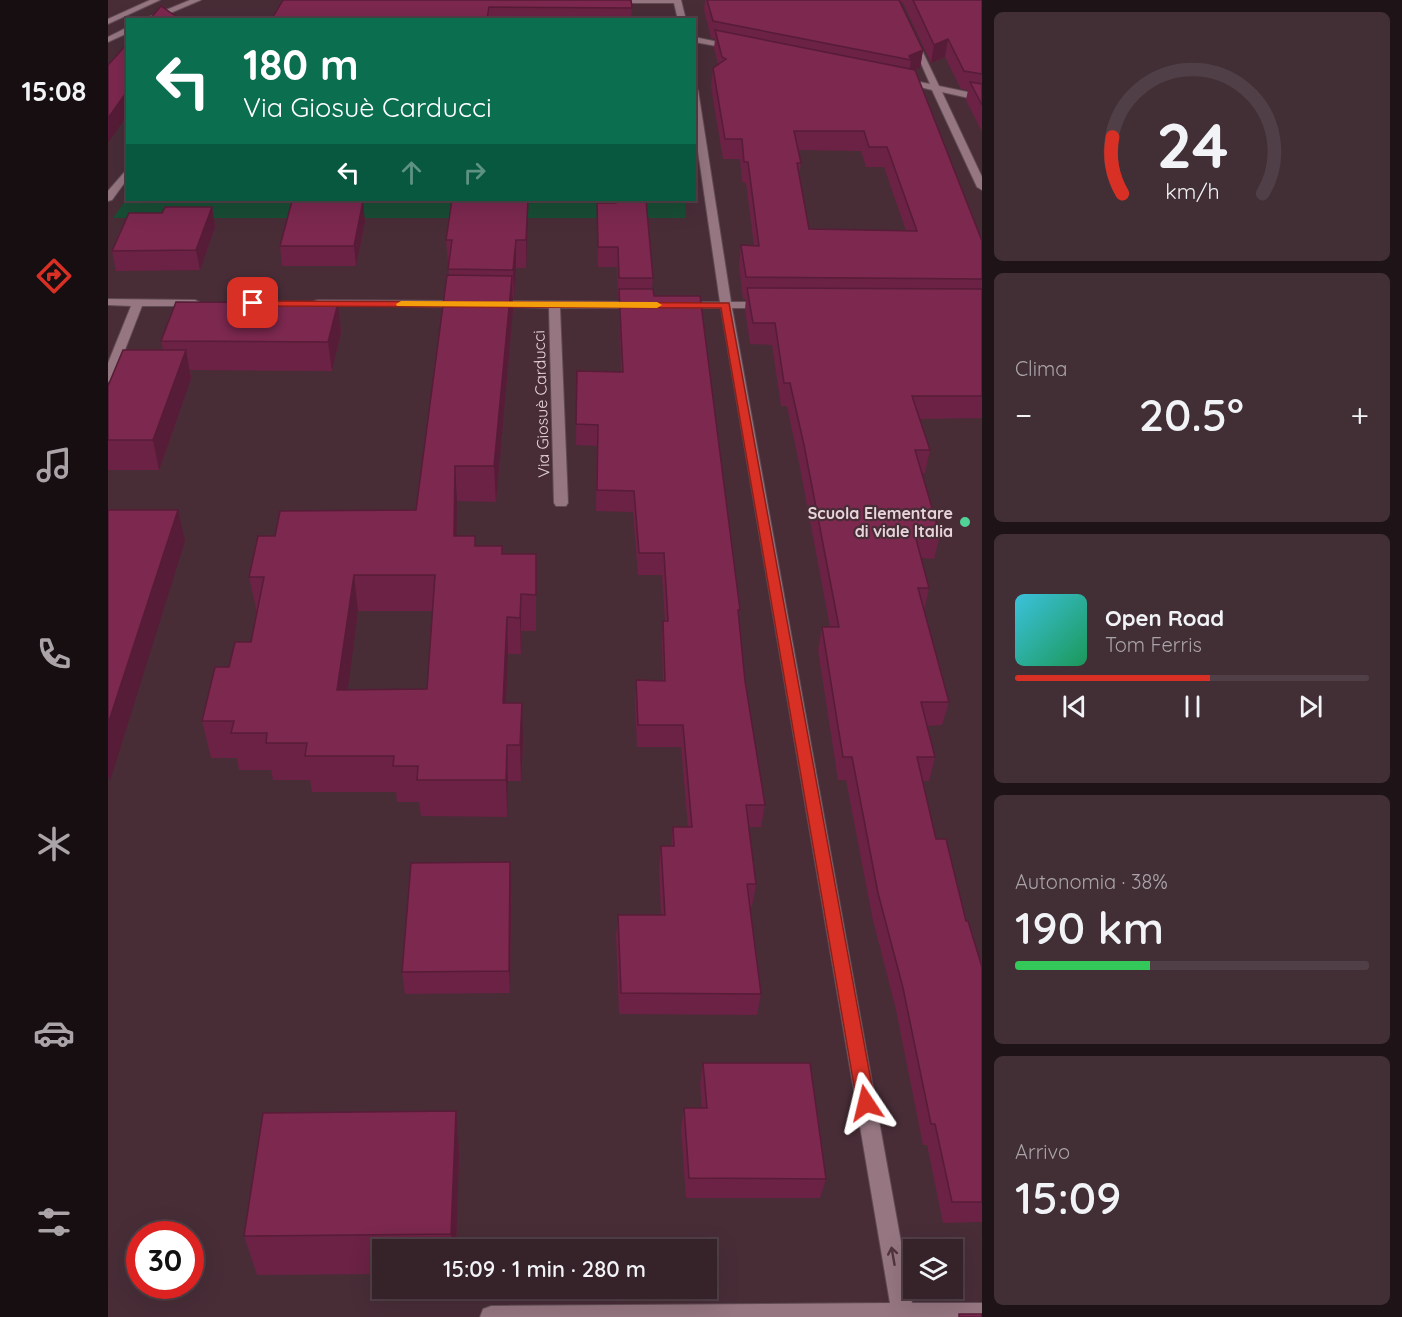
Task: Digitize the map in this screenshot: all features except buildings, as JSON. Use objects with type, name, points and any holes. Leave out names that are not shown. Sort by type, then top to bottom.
[{"type":"street","points":[[108,22],[156,0]]},
{"type":"street","points":[[151,18],[197,0]]},
{"type":"street","points":[[606,1],[677,1],[681,18]]},
{"type":"street","points":[[108,40],[126,30]]},
{"type":"street","points":[[911,36],[982,187]]},
{"type":"street","points":[[696,39],[740,48]]},
{"type":"street","points":[[890,78],[982,98]]},
{"type":"street","points":[[696,103],[726,305],[903,1315]]},
{"type":"street","points":[[108,198],[126,174]]},
{"type":"street","points":[[108,302],[209,303]]},
{"type":"street","points":[[108,378],[138,302]]},
{"type":"street","points":[[304,303],[650,305]]},
{"type":"street","name":"Via Giosuè Carducci","points":[[554,305],[561,503]]},
{"type":"street","points":[[673,305],[772,305]]},
{"type":"street","points":[[491,1317],[982,1314]]},
{"type":"green space","points":[[126,199],[685,201],[686,218],[113,218]]},
{"type":"slow traffic","points":[[401,304],[657,305]]},
{"type":"place","name":"Scuola Elementare di viale Italia","points":[[965,522]]},
{"type":"route","points":[[253,303],[726,305],[866,1103]]}]
